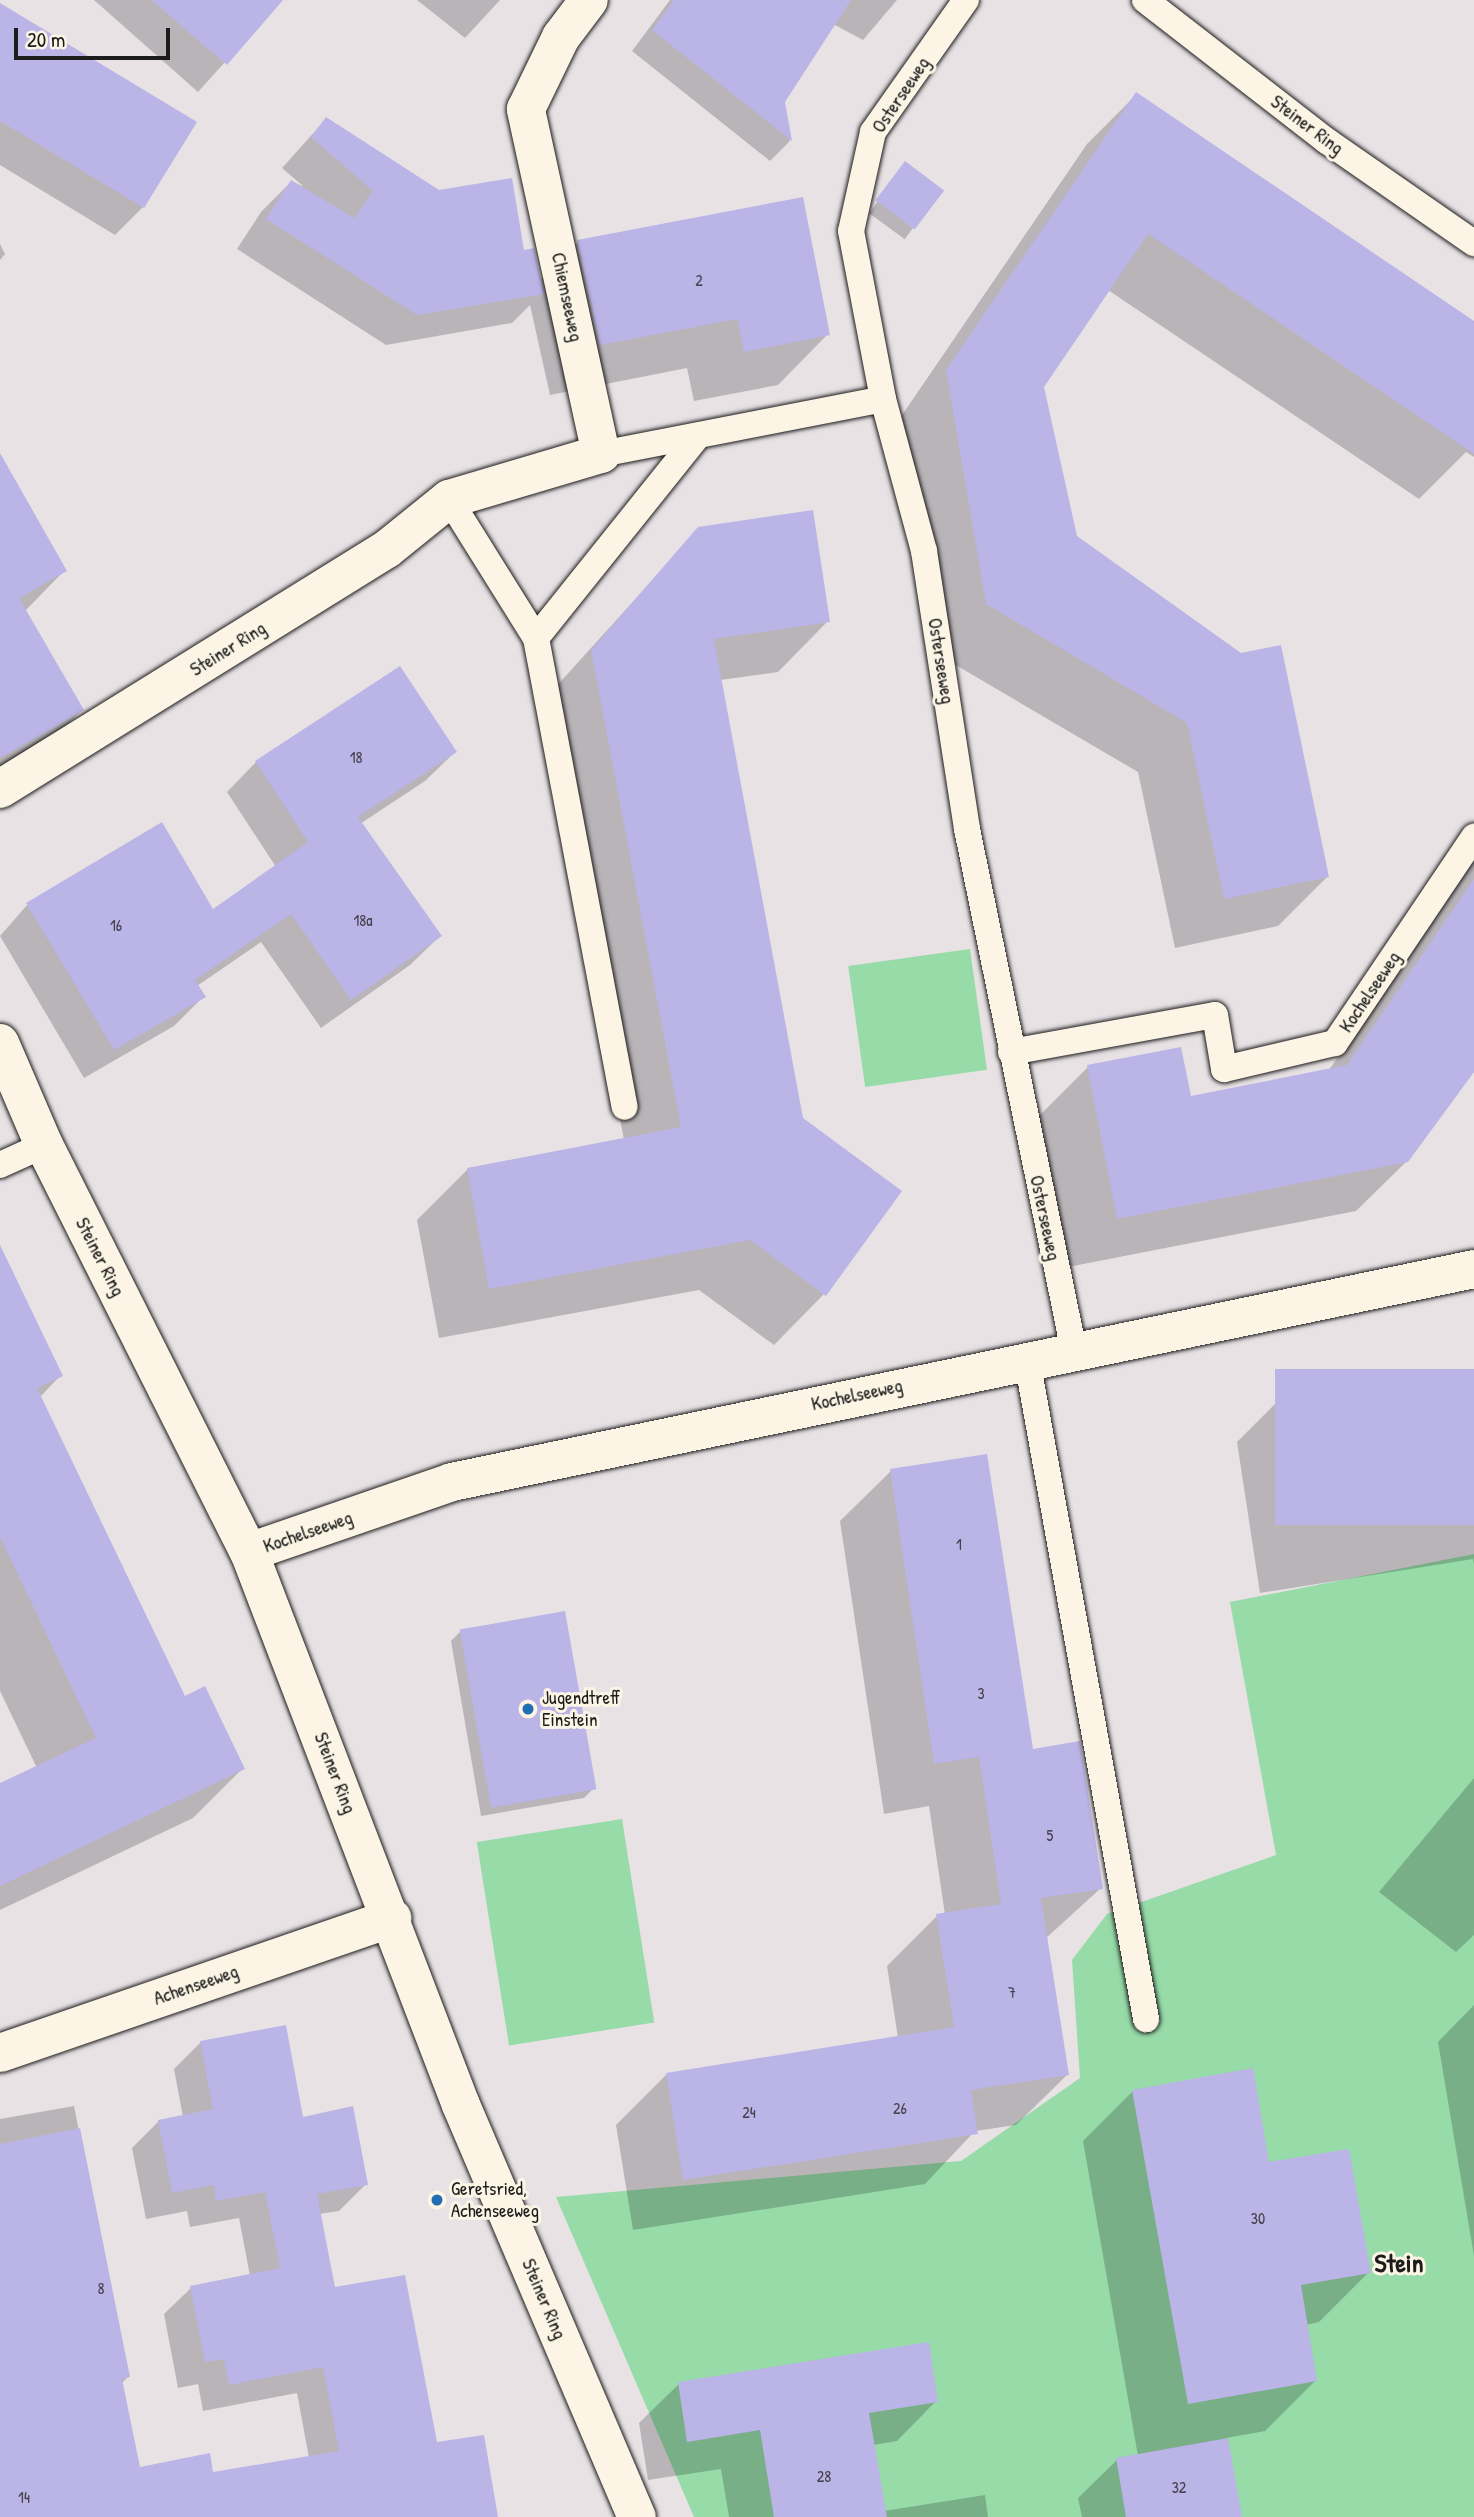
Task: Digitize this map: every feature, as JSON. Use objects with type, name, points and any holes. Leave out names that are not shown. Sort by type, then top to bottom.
[{"type":"street","name":"Chiemseeweg","points":[[589,0],[561,37],[526,109],[601,454]]},
{"type":"street","points":[[449,499],[601,454]]},
{"type":"street","name":"Steiner Ring","points":[[0,789],[387,550],[449,499]]},
{"type":"street","name":"Steiner Ring","points":[[0,1043],[44,1144],[249,1552],[392,1918],[461,2105],[637,2517]]},
{"type":"street","name":"Kochelseeweg","points":[[249,1552],[452,1482],[1027,1360],[1474,1269]]},
{"type":"street","name":"Achenseeweg","points":[[0,2053],[392,1918]]},
{"type":"lane","name":"Osterseeweg","points":[[966,0],[873,132],[851,231],[883,400],[924,551],[967,829],[1074,1351]]},
{"type":"lane","name":"Steiner Ring","points":[[1145,0],[1328,141],[1474,243]]},
{"type":"lane","points":[[601,454],[883,400]]},
{"type":"lane","points":[[536,638],[698,436]]},
{"type":"lane","points":[[449,499],[536,638],[625,1107]]},
{"type":"lane","name":"Kochelseeweg","points":[[1011,1052],[1215,1015],[1224,1069],[1335,1043],[1474,838]]},
{"type":"lane","points":[[0,1165],[44,1144]]},
{"type":"lane","points":[[1027,1360],[1146,2019]]},
{"type":"green space","points":[[970,949],[987,1070],[865,1087],[848,966]]},
{"type":"green space","points":[[1474,1554],[1474,2517],[694,2517],[556,2197],[961,2161],[1080,2078],[1072,1960],[1107,1914],[1276,1855],[1230,1602]]},
{"type":"green space","points":[[622,1819],[654,2022],[509,2045],[477,1842]]},
{"type":"building","points":[[151,0],[283,0],[227,65]]},
{"type":"building","points":[[674,0],[851,0],[785,102],[792,141],[652,30]]},
{"type":"building","points":[[0,3],[197,122],[144,208],[0,121]]},
{"type":"building","points":[[1136,92],[1474,321],[1474,454],[1148,234],[1044,387],[1077,536],[1241,653],[1281,645],[1329,877],[1224,899],[1187,723],[986,604],[946,370]]},
{"type":"building","points":[[326,117],[439,190],[512,178],[524,250],[534,248],[544,294],[417,315],[266,219],[291,180],[354,218],[373,191],[311,137]]},
{"type":"building","points":[[905,161],[944,190],[915,230],[876,200]]},
{"type":"building","points":[[803,197],[830,335],[744,352],[737,319],[600,345],[577,240]]},
{"type":"building","points":[[0,453],[67,571],[19,598],[84,710],[0,758]]},
{"type":"building","points":[[813,510],[830,622],[714,639],[803,1118],[902,1191],[826,1296],[750,1240],[489,1289],[467,1168],[681,1127],[591,650],[698,527]]},
{"type":"building","points":[[400,666],[457,752],[358,817],[442,936],[351,1000],[291,914],[195,980],[206,997],[114,1050],[26,903],[162,822],[213,909],[308,842],[255,761]]},
{"type":"building","points":[[1474,879],[1474,1072],[1408,1162],[1117,1219],[1087,1065],[1181,1047],[1191,1096],[1347,1065]]},
{"type":"building","points":[[0,1245],[63,1376],[37,1388],[185,1696],[205,1686],[245,1769],[0,1886],[0,1783],[96,1738],[0,1537]]},
{"type":"building","points":[[1275,1369],[1474,1369],[1474,1525],[1275,1525]]},
{"type":"building","points":[[987,1454],[1033,1749],[1080,1741],[1103,1889],[1041,1898],[1069,2075],[971,2090],[978,2134],[683,2180],[666,2073],[954,2027],[936,1914],[1001,1904],[979,1757],[934,1764],[890,1469]]},
{"type":"building","name":"Jugendtreff Einstein","points":[[565,1611],[596,1789],[491,1808],[460,1630]]},
{"type":"building","points":[[286,2025],[303,2117],[353,2106],[368,2185],[317,2194],[335,2287],[405,2275],[437,2442],[484,2435],[498,2517],[0,2517],[0,2144],[80,2128],[130,2377],[122,2379],[140,2467],[210,2453],[213,2472],[339,2451],[323,2367],[229,2385],[224,2359],[205,2362],[190,2286],[280,2268],[265,2192],[216,2201],[214,2185],[172,2193],[158,2120],[213,2109],[200,2041]]},
{"type":"building","points":[[1253,2068],[1269,2162],[1349,2149],[1371,2273],[1301,2285],[1317,2381],[1188,2404],[1132,2090]]},
{"type":"building","points":[[929,2342],[938,2402],[869,2413],[887,2517],[774,2517],[760,2430],[687,2442],[678,2382]]},
{"type":"building","points":[[1228,2438],[1242,2517],[1126,2517],[1116,2458]]},
{"type":"place","name":"Jugendtreff Einstein","points":[[528,1709]]},
{"type":"place","name":"Geretsried, Achenseeweg","points":[[437,2200]]},
{"type":"district","name":"Stein","points":[[1399,2263]]}]
